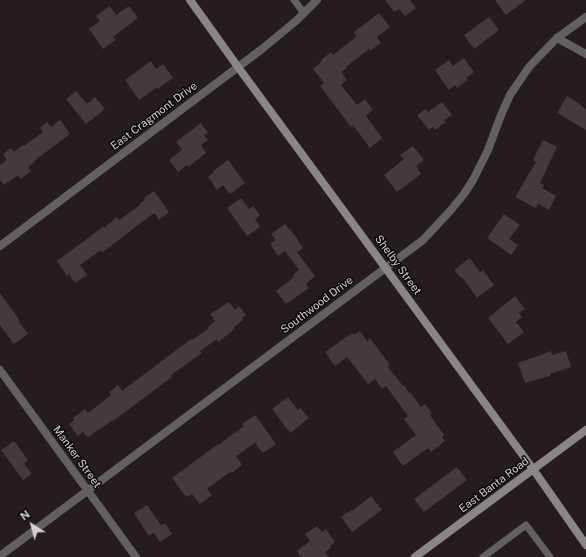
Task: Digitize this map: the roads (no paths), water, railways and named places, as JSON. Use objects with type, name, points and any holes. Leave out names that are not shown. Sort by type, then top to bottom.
[{"type":"street","name":"Shelby Street","points":[[190,0],[385,268],[534,469],[586,545]]},
{"type":"street","name":"East Cragmont Drive","points":[[0,246],[262,49],[317,0]]},
{"type":"street","name":"Southwood Drive","points":[[0,556],[423,240],[460,198],[478,170],[490,145],[510,94],[516,85],[537,58],[557,38],[586,17]]},
{"type":"street","points":[[557,38],[586,54]]},
{"type":"street","name":"Manker Street","points":[[0,370],[136,557]]},
{"type":"street","name":"East Banta Road","points":[[415,557],[424,554],[586,430]]},
{"type":"lane","points":[[294,0],[304,13]]},
{"type":"lane","points":[[483,557],[526,525],[550,557]]}]
